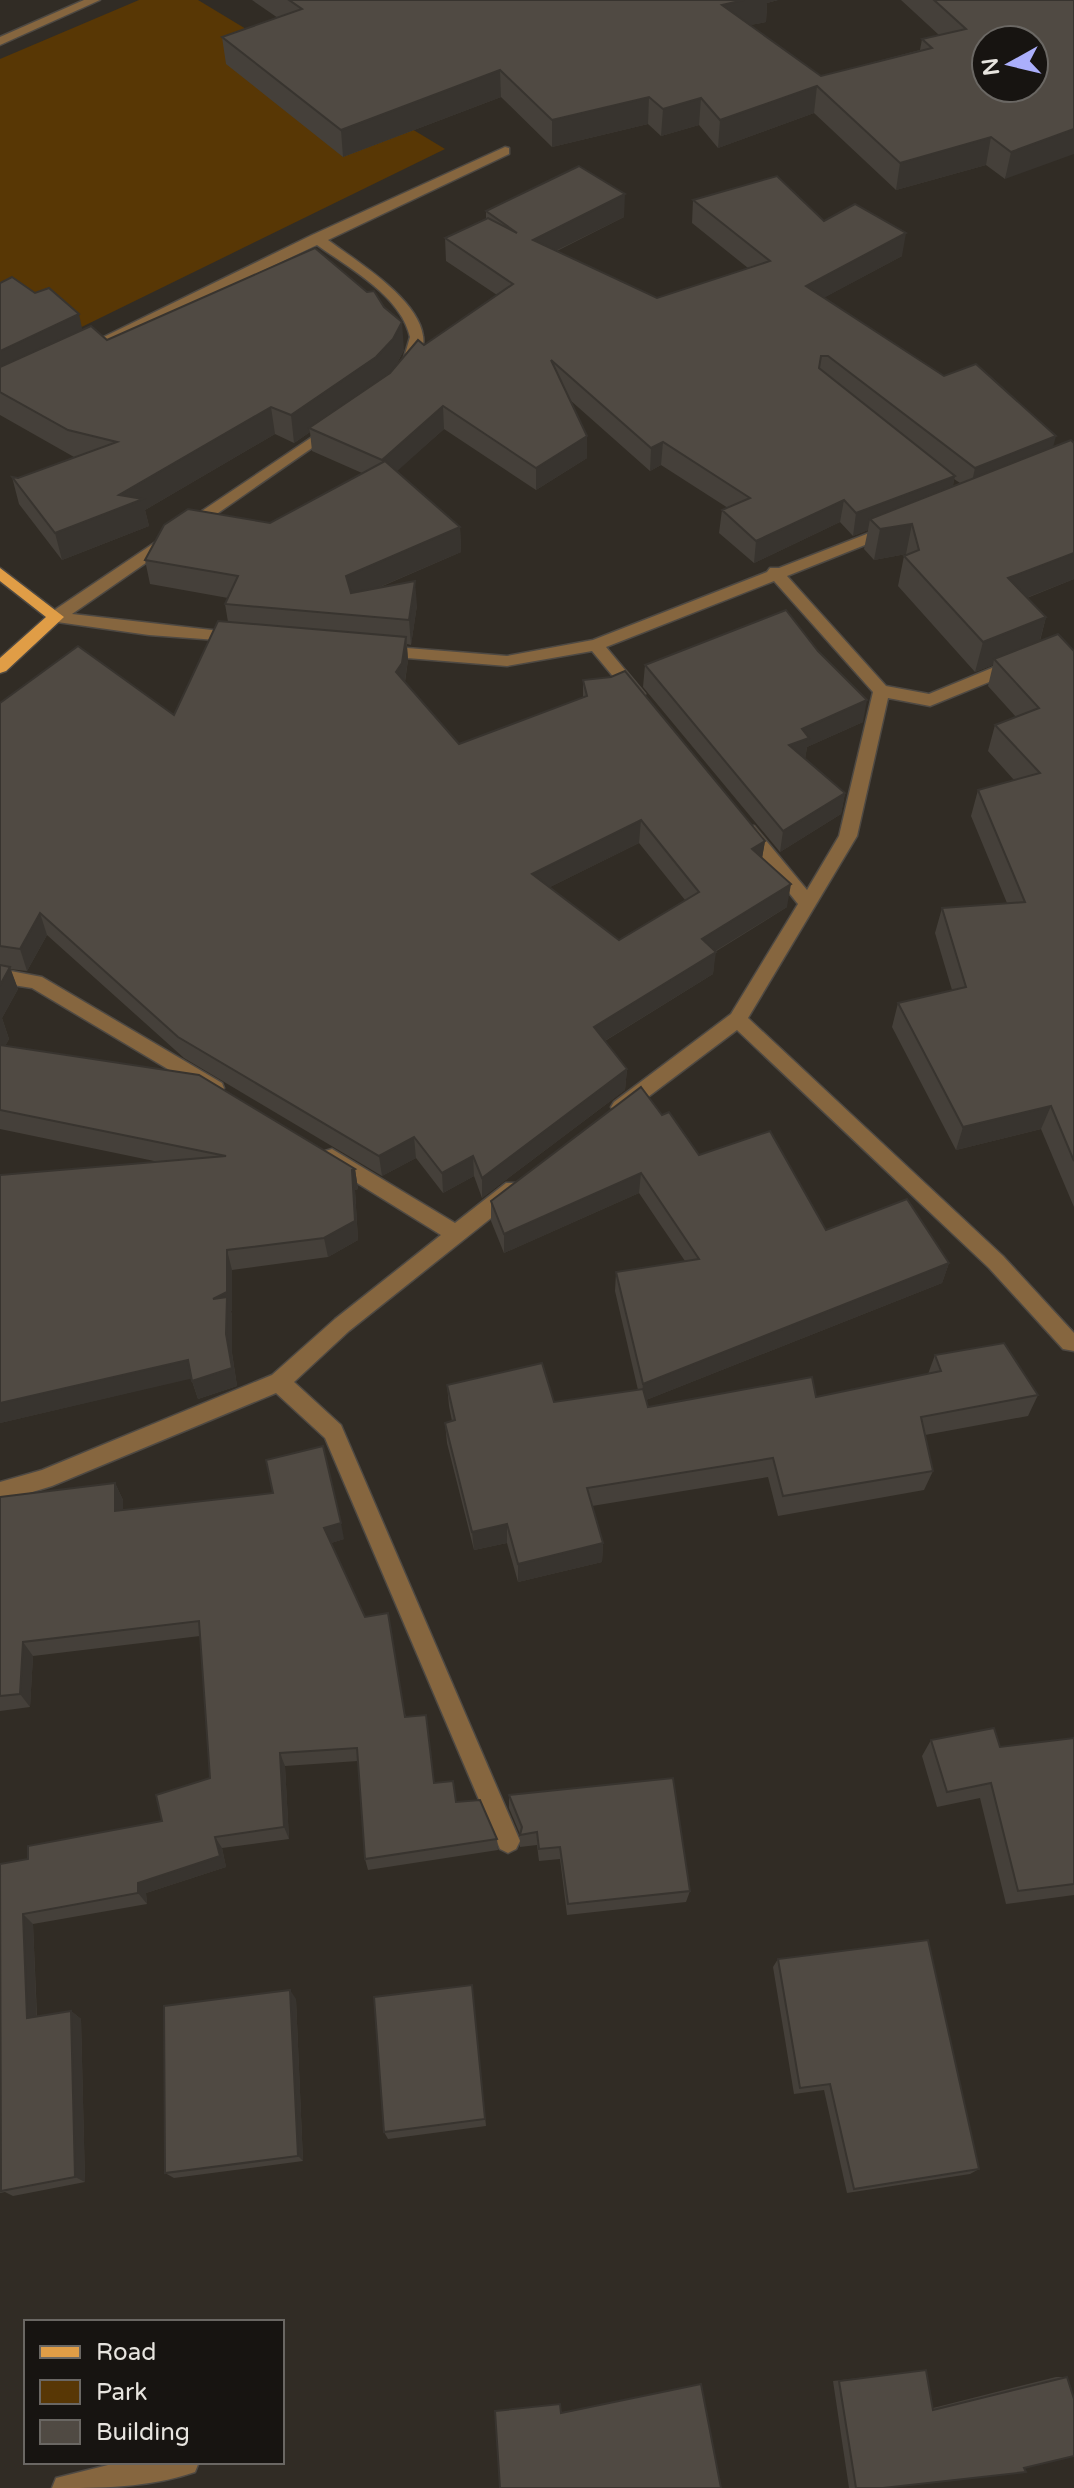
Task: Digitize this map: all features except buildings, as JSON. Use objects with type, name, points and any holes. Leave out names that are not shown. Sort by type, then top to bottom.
[{"type":"main road","points":[[0,573],[56,617],[0,667]]},
{"type":"street","points":[[0,41],[94,0]]},
{"type":"street","points":[[72,356],[505,151]]},
{"type":"street","points":[[317,238],[409,315],[417,334],[415,354],[405,373],[395,382]]},
{"type":"street","points":[[56,617],[347,416]]},
{"type":"street","points":[[362,649],[507,661],[596,645],[775,572],[908,523]]},
{"type":"street","points":[[775,572],[881,691],[930,700],[1031,659]]},
{"type":"street","points":[[56,617],[149,630],[255,639]]},
{"type":"street","points":[[596,645],[647,706]]},
{"type":"street","points":[[599,1124],[738,1019],[848,836],[881,691]]},
{"type":"street","points":[[737,817],[808,904]]},
{"type":"street","points":[[0,976],[36,982],[228,1095]]},
{"type":"street","points":[[738,1019],[996,1262],[1070,1343]]},
{"type":"street","points":[[310,1144],[456,1234]]},
{"type":"street","points":[[0,1492],[44,1479],[279,1382],[342,1325],[523,1181]]},
{"type":"street","points":[[279,1382],[333,1432],[508,1841]]},
{"type":"street","points":[[66,2488],[176,2464]]},
{"type":"green space","points":[[139,0],[198,0],[445,149],[0,367],[0,59]]}]
